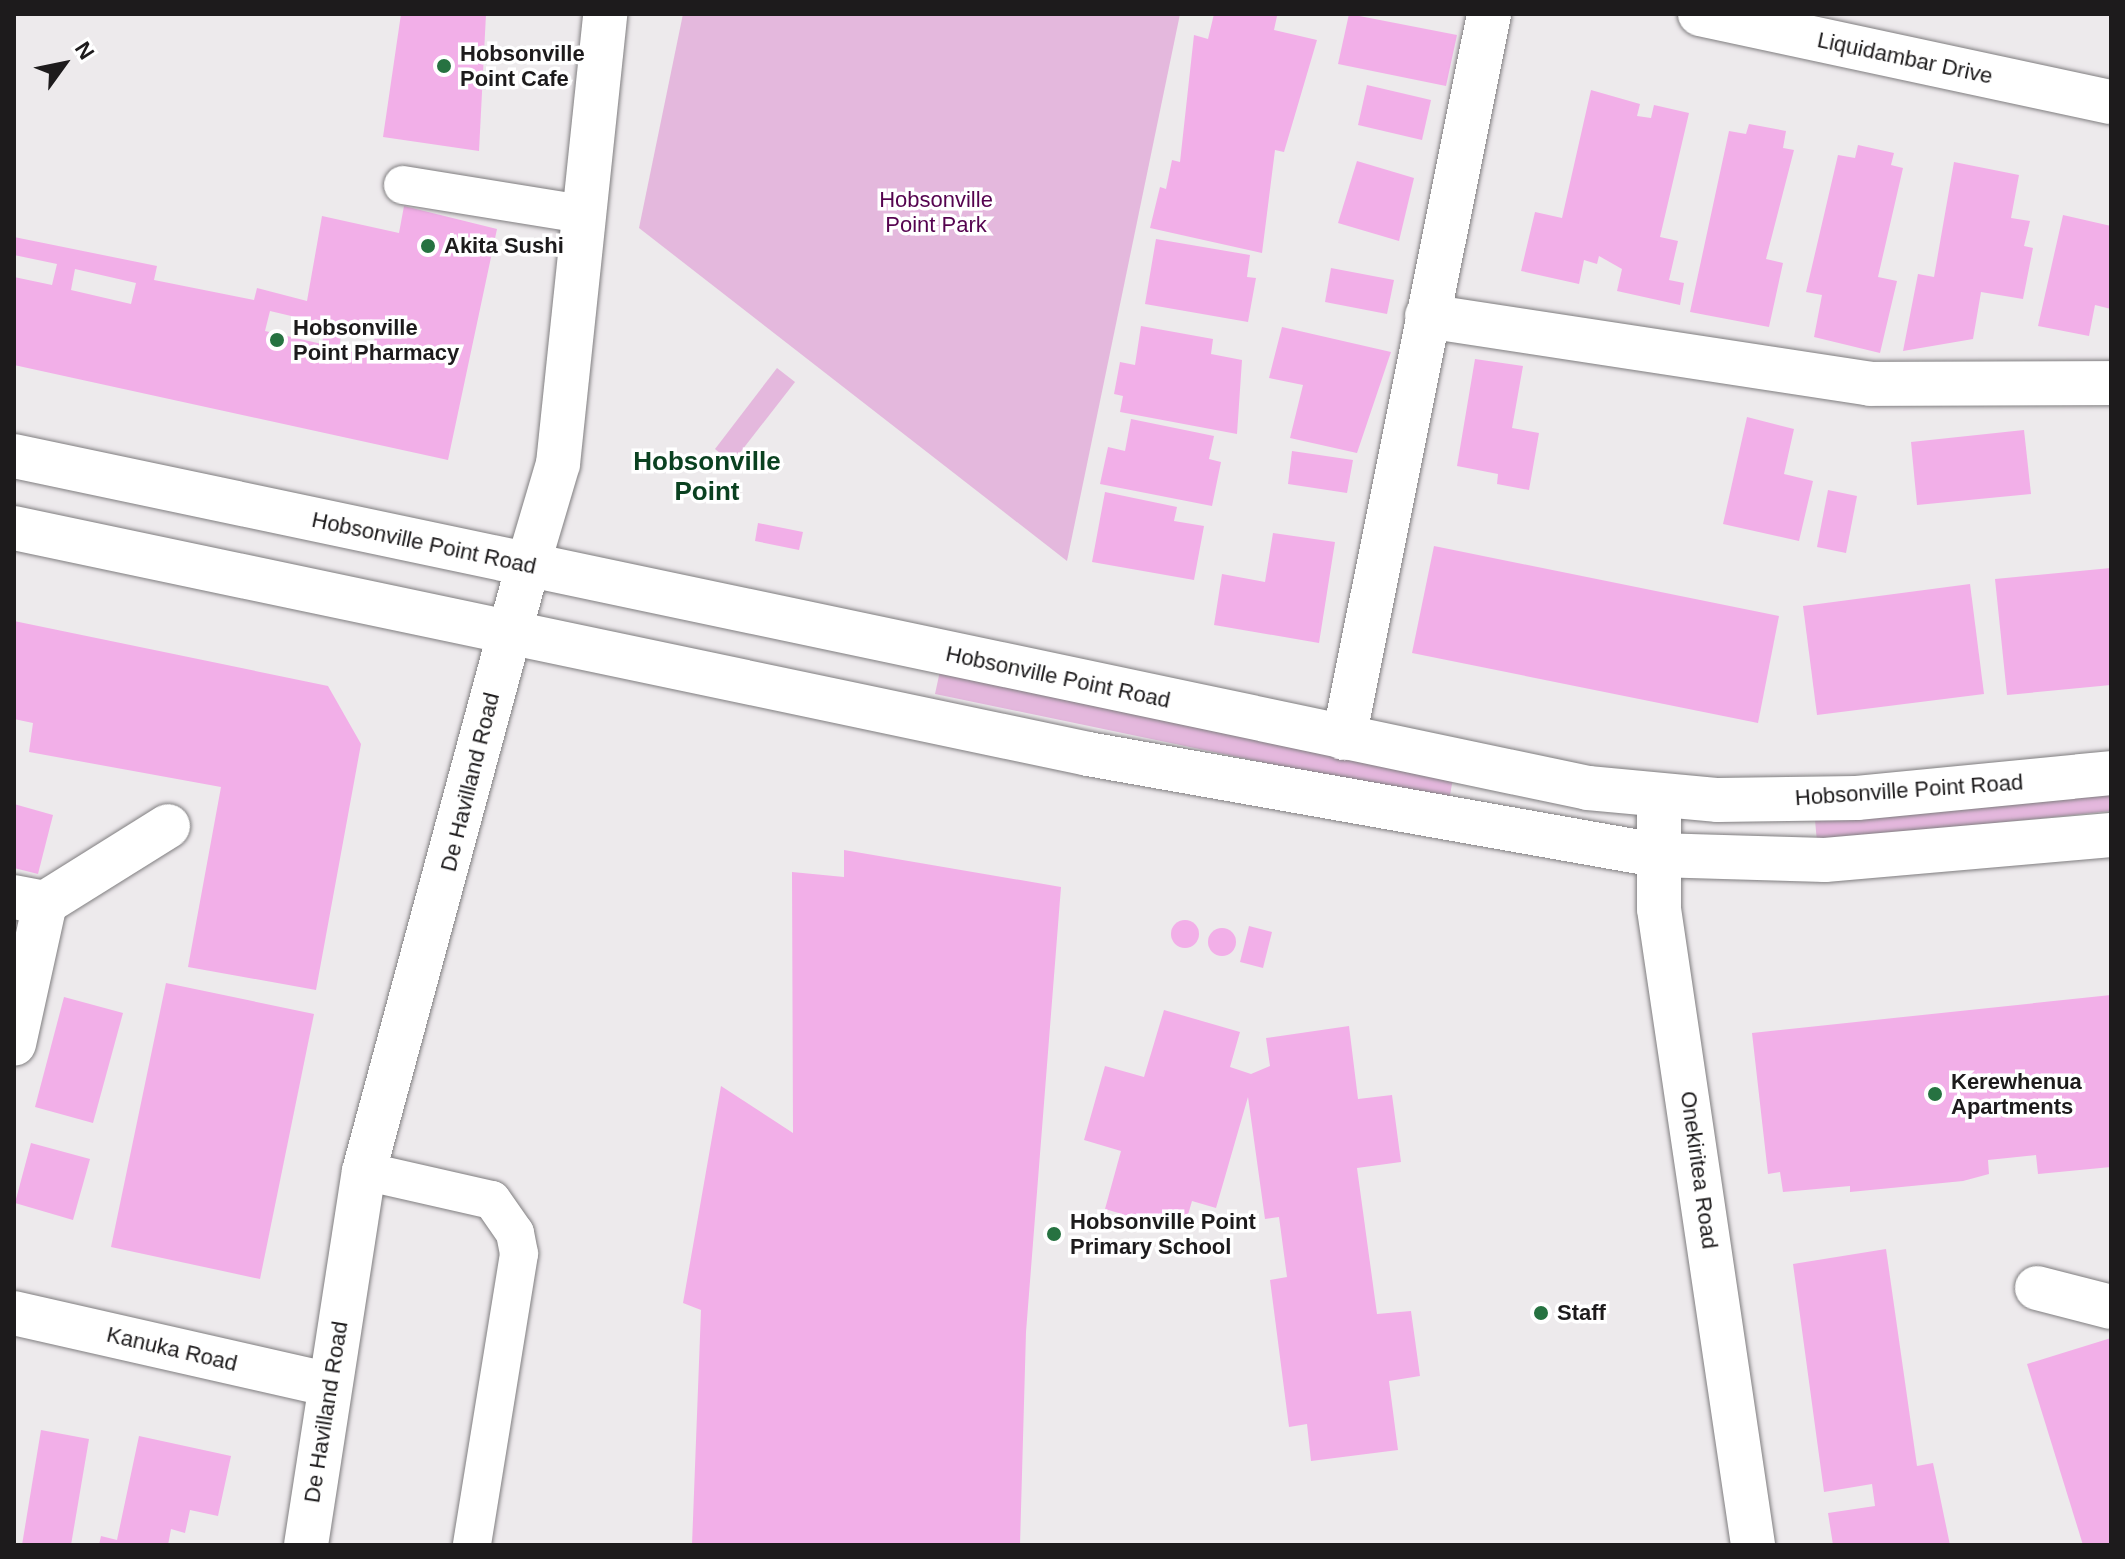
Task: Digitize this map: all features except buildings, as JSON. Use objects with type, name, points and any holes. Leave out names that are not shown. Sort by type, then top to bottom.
[{"type":"street","name":"De Havilland Road","points":[[306,1545],[364,1171],[507,636],[558,464],[605,14]]},
{"type":"street","points":[[1344,738],[1489,14]]},
{"type":"street","name":"Liquidambar Drive","points":[[1700,14],[2111,102]]},
{"type":"street","points":[[1427,316],[1870,384],[2111,383]]},
{"type":"street","name":"Hobsonville Point Road","points":[[14,456],[1546,781],[1659,795],[1857,798],[2111,773]]},
{"type":"street","points":[[14,528],[507,636],[1088,754],[1656,855],[1825,860],[2111,835]]},
{"type":"street","name":"Onekiritea Road","points":[[1659,795],[1656,855],[1753,1545]]},
{"type":"street","points":[[14,1044],[30,900],[168,826]]},
{"type":"street","points":[[2037,1288],[2111,1307]]},
{"type":"street","name":"Kanuka Road","points":[[14,1313],[330,1385]]},
{"type":"lane","points":[[403,185],[582,214]]},
{"type":"lane","points":[[364,1171],[492,1200],[515,1233],[519,1254],[472,1545]]},
{"type":"green space","name":"Hobsonville Point Park","points":[[683,14],[1180,14],[1067,561],[639,228]]},
{"type":"green space","points":[[777,368],[795,382],[732,463],[715,449]]},
{"type":"green space","points":[[940,671],[1453,778],[1449,801],[935,694]]},
{"type":"green space","points":[[2111,788],[2111,811],[1817,842],[1815,820]]},
{"type":"place","name":"Hobsonville Point Cafe","points":[[444,66]]},
{"type":"place","name":"Akita Sushi","points":[[428,246]]},
{"type":"place","name":"Hobsonville Point Pharmacy","points":[[277,340]]},
{"type":"place","name":"Kerewhenua Apartments","points":[[1935,1094]]},
{"type":"place","name":"Hobsonville Point Primary School","points":[[1054,1234]]},
{"type":"place","name":"Staff","points":[[1541,1313]]},
{"type":"district","name":"Hobsonville Point","points":[[707,477]]}]
